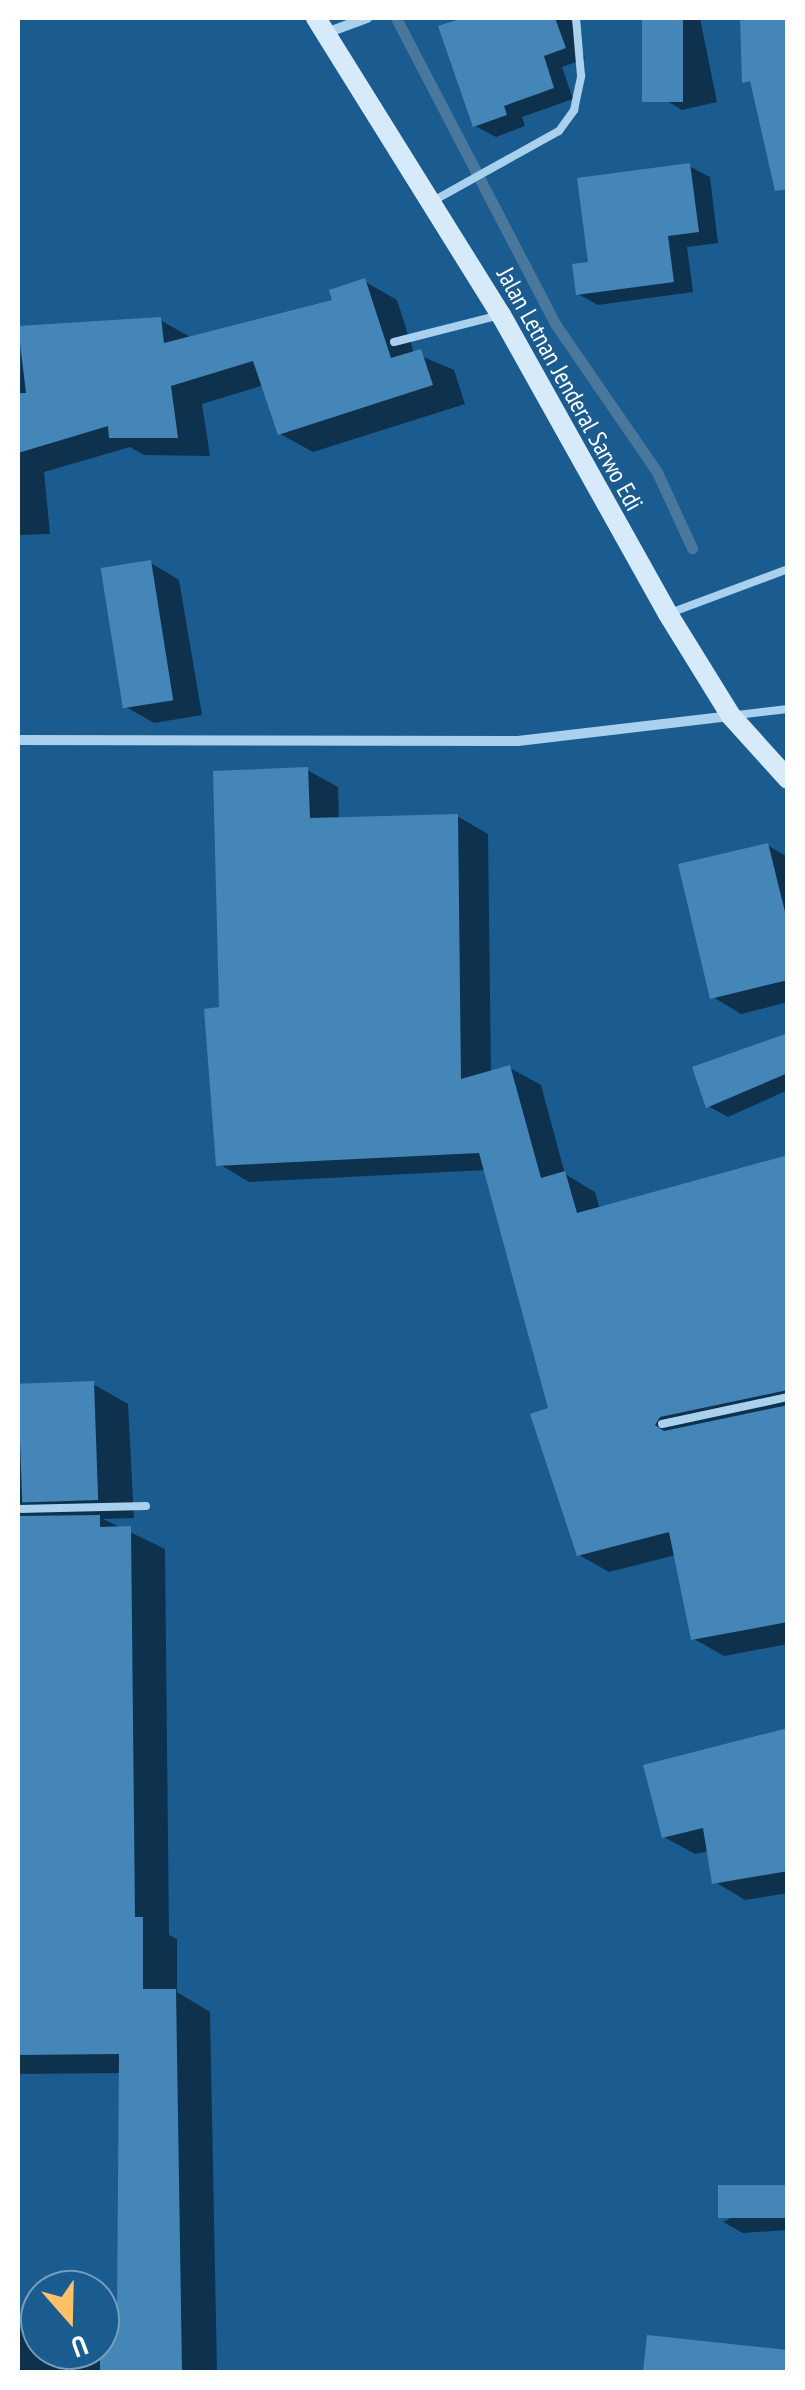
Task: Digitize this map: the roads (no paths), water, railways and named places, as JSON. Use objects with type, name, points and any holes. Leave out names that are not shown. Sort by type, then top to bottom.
[{"type":"main road","name":"Jalan Letnan Jenderal Sarwo Edi","points":[[320,25],[501,315],[668,614],[732,716],[779,757],[788,779]]},
{"type":"street","points":[[320,25],[367,18]]},
{"type":"street","points":[[18,740],[518,741],[732,716]]},
{"type":"lane","points":[[434,202],[454,187],[559,131],[574,110],[581,76],[576,18]]},
{"type":"lane","points":[[394,342],[501,315]]},
{"type":"lane","points":[[668,614],[786,572]]},
{"type":"lane","points":[[732,716],[788,709]]},
{"type":"lane","points":[[662,1424],[788,1398]]},
{"type":"lane","points":[[18,1509],[146,1506]]},
{"type":"waterway","points":[[396,18],[556,325],[657,472],[692,548]]}]
